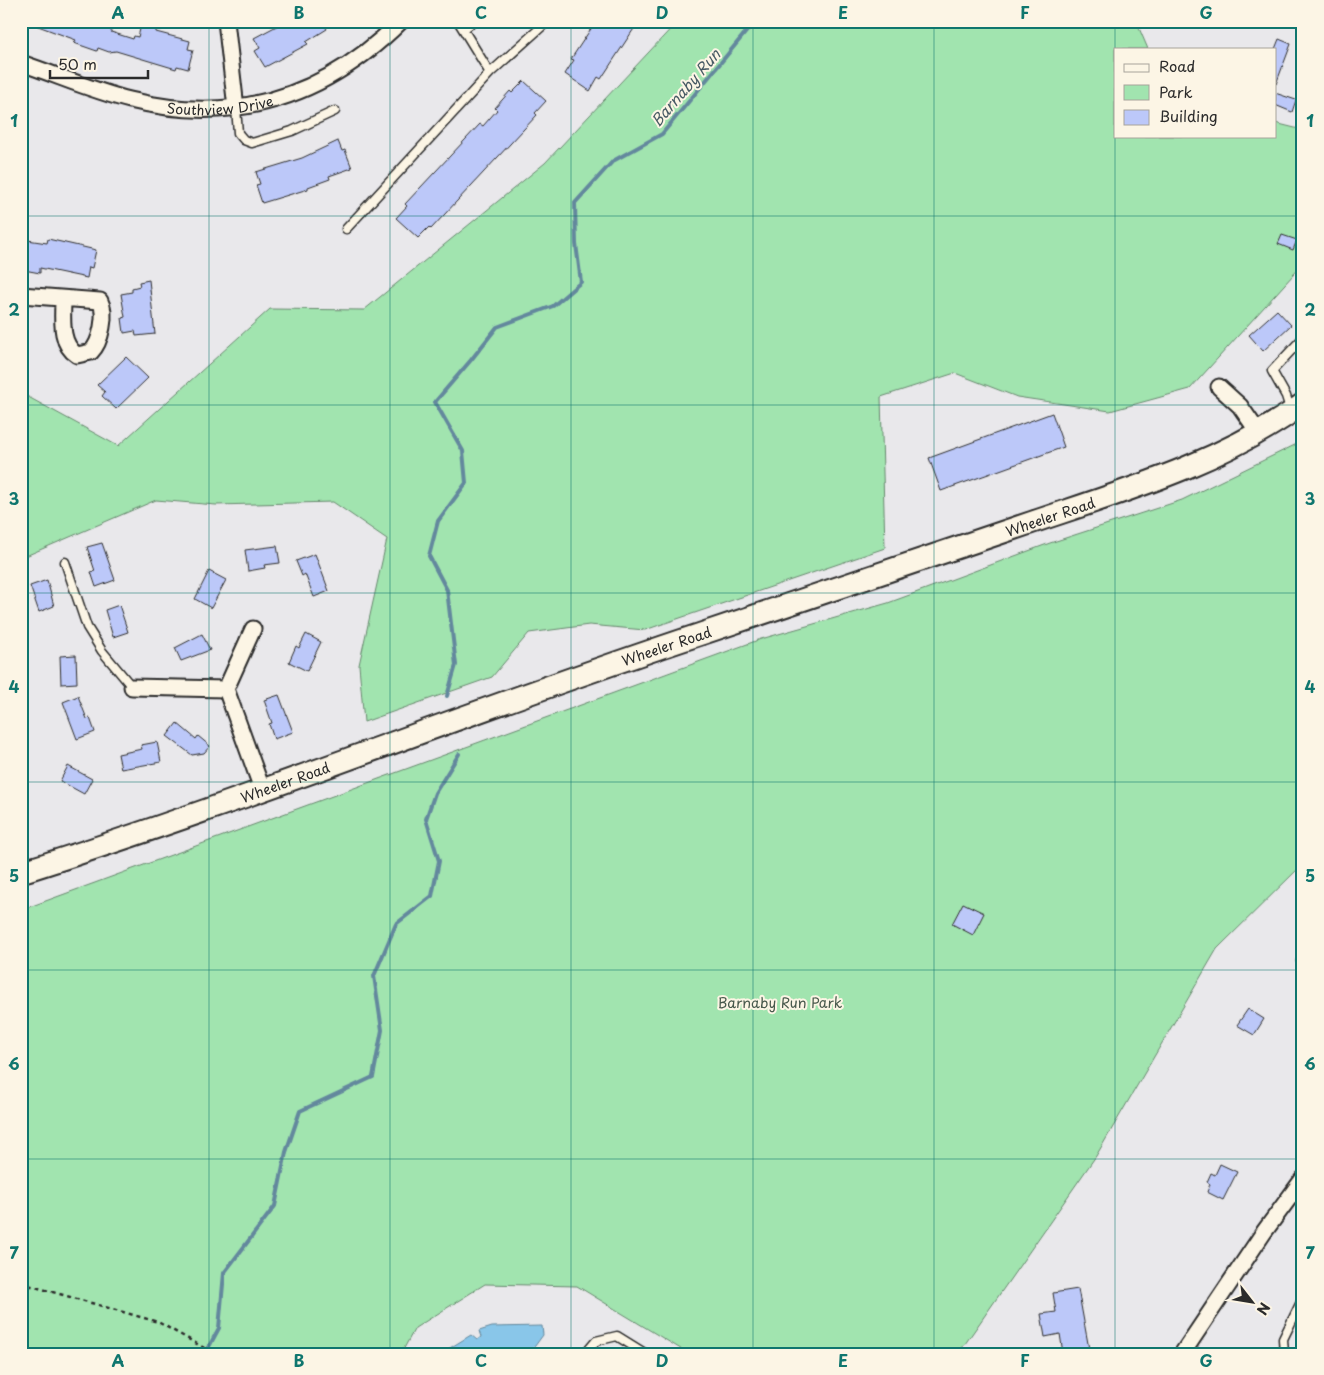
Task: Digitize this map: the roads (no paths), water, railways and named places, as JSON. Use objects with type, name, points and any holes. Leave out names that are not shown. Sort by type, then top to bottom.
[{"type":"main road","name":"Wheeler Road","points":[[21,872],[132,836],[621,661],[1097,500],[1192,464],[1258,432],[1297,408]]},
{"type":"street","points":[[226,21],[236,108]]},
{"type":"street","name":"Southview Drive","points":[[21,63],[132,100],[200,110],[236,108],[279,99],[313,86],[351,65],[401,21]]},
{"type":"street","points":[[21,295],[63,299]]},
{"type":"street","points":[[1219,387],[1240,406],[1258,432]]},
{"type":"street","points":[[253,629],[226,689],[262,789]]},
{"type":"street","points":[[132,688],[226,689]]},
{"type":"street","points":[[1182,1354],[1258,1239],[1303,1179]]},
{"type":"lane","points":[[458,21],[490,73]]},
{"type":"lane","points":[[464,30],[474,21]]},
{"type":"lane","points":[[346,228],[490,73],[548,21]]},
{"type":"lane","points":[[236,108],[238,133],[244,140],[252,143],[292,131],[335,111]]},
{"type":"lane","points":[[1297,408],[1286,396],[1272,371],[1301,340],[1303,343]]},
{"type":"lane","points":[[65,562],[87,627],[102,651],[132,688]]},
{"type":"lane","points":[[1284,1354],[1283,1338],[1303,1298]]},
{"type":"lane","points":[[585,1354],[596,1341],[618,1336],[646,1354]]},
{"type":"water","points":[[542,1326],[543,1335],[529,1354],[440,1354],[471,1335],[477,1340],[481,1337],[479,1331],[492,1327]]},
{"type":"waterway","name":"Barnaby Run","points":[[447,696],[456,665],[447,590],[429,556],[438,521],[466,483],[463,451],[435,402],[497,327],[553,306],[581,282],[576,244],[575,203],[613,161],[662,134],[755,21]]},
{"type":"waterway","name":"Barnaby Run","points":[[205,1354],[219,1328],[224,1273],[275,1206],[286,1152],[300,1111],[373,1077],[382,1030],[374,976],[396,924],[432,896],[439,861],[426,819],[435,793],[459,754]]},
{"type":"park label","name":"Barnaby Run Park","points":[[780,1002]]}]
